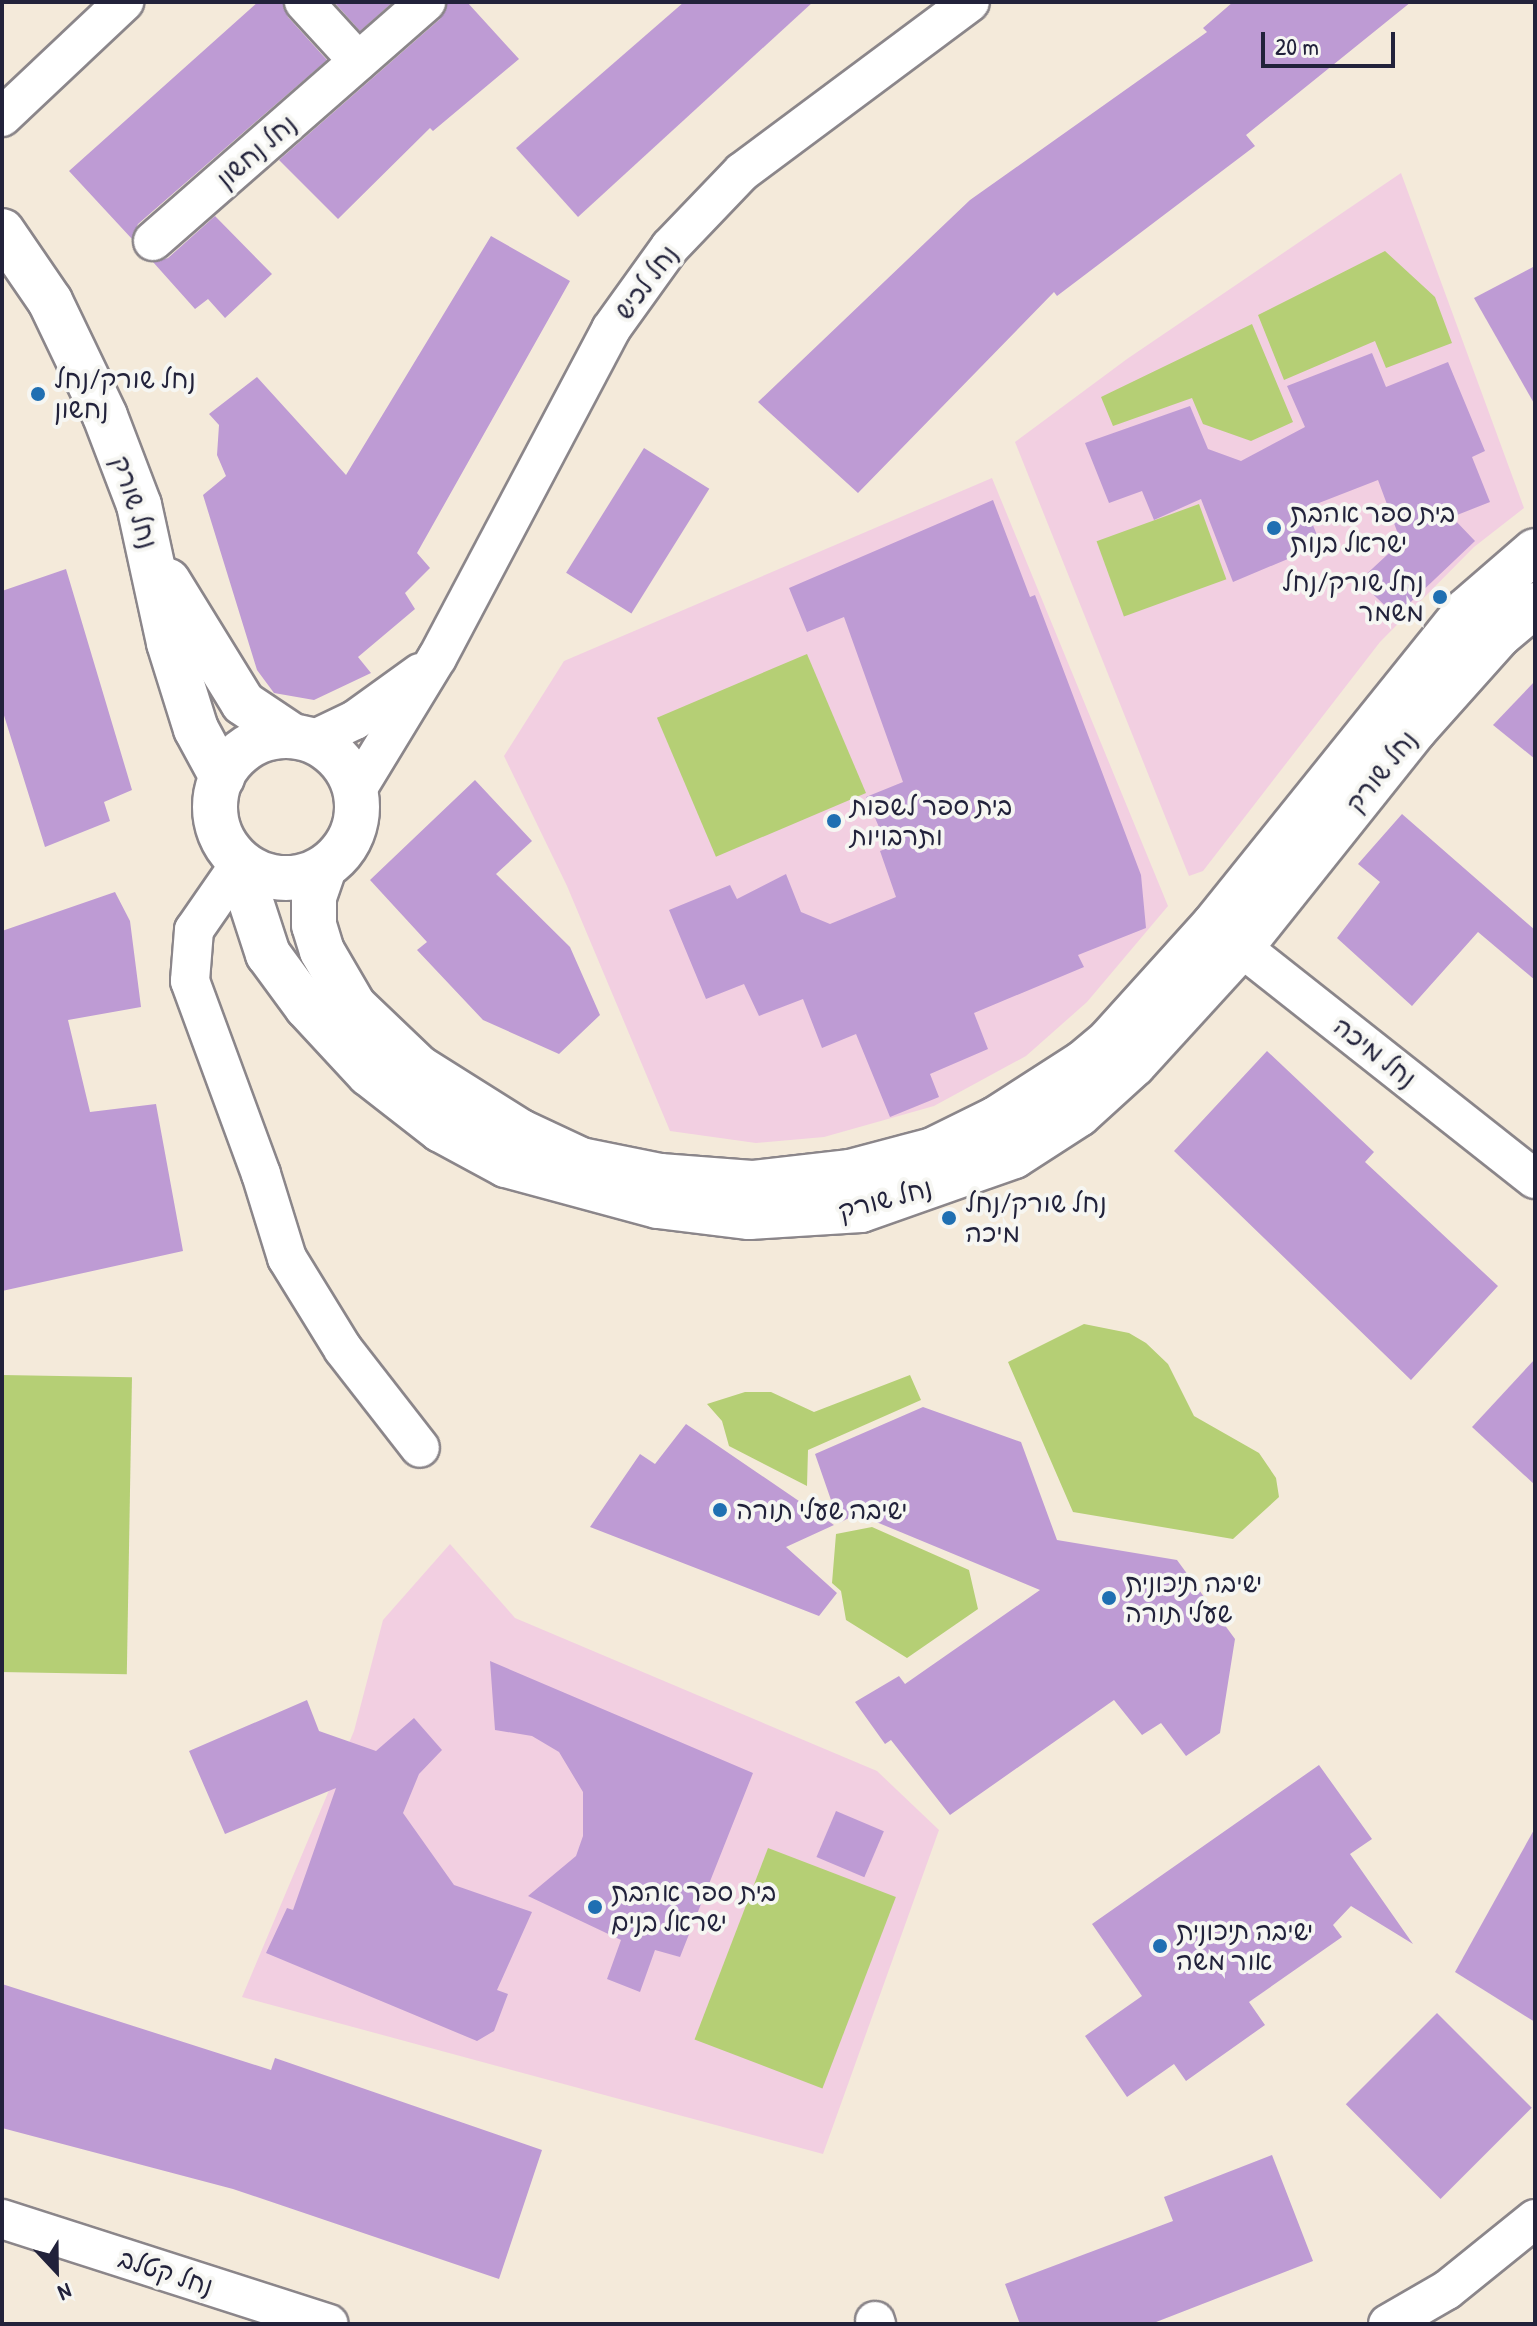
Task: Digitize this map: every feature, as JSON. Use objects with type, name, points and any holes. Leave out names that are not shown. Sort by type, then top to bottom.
[{"type":"street","points":[[2,117],[124,2]]},
{"type":"street","points":[[304,2],[358,61]]},
{"type":"street","name":"נחל נחשון","points":[[153,241],[426,2]]},
{"type":"street","name":"נחל לכיש","points":[[356,791],[437,658],[611,329],[670,247],[742,172],[970,2]]},
{"type":"street","name":"נחל שורק","points":[[2,231],[50,301],[80,358],[139,505],[155,563],[169,643],[196,729],[222,777]]},
{"type":"street","name":"נחל שורק","points":[[239,865],[268,954],[307,1007],[369,1074],[441,1130],[506,1165],[658,1206],[749,1217],[861,1210],[1014,1156],[1079,1114],[1134,1064],[1467,610],[1535,551]]},
{"type":"street","name":"נחל שורק","points":[[155,563],[243,703],[302,738]]},
{"type":"street","name":"נחל שורק","points":[[324,868],[314,897],[314,925],[322,951],[354,1006],[419,1068],[521,1132],[581,1160],[660,1176],[752,1183],[850,1172],[933,1150],[996,1119],[1083,1063],[1228,936],[1499,635],[1535,605]]},
{"type":"street","name":"נחל לכיש","points":[[302,738],[393,696],[437,658]]},
{"type":"street","points":[[302,738],[338,757],[356,791],[358,808],[349,840],[324,868],[277,877],[239,865],[218,825],[222,777],[252,744],[302,738]]},
{"type":"street","points":[[239,865],[194,930],[190,981],[261,1174],[287,1258],[343,1349],[420,1448]]},
{"type":"street","name":"נחל מיכה","points":[[1228,936],[1535,1179]]},
{"type":"street","name":"נחל קטלב","points":[[2,2219],[329,2324]]},
{"type":"street","points":[[1388,2324],[1447,2290],[1535,2219]]},
{"type":"shaded area","name":"בית ספר אהבת ישראל בנות","points":[[1401,173],[1524,508],[1474,547],[1380,642],[1203,871],[1189,876],[1015,442],[1127,359]]},
{"type":"shaded area","name":"בית ספר לשפות ותרבויות","points":[[992,478],[1168,906],[1087,1002],[1026,1056],[934,1106],[824,1137],[756,1143],[670,1131],[567,886],[504,756],[564,661]]},
{"type":"shaded area","name":"בית ספר אהבת ישראל בנים","points":[[450,1544],[515,1618],[877,1771],[939,1830],[823,2154],[242,1997],[354,1731],[383,1620]]},
{"type":"green space","points":[[1385,251],[1435,297],[1452,343],[1386,368],[1375,341],[1284,380],[1258,315]]},
{"type":"green space","points":[[1252,324],[1293,422],[1251,441],[1203,424],[1192,398],[1113,426],[1101,397]]},
{"type":"green space","points":[[1199,504],[1226,579],[1124,616],[1097,541]]},
{"type":"green space","points":[[807,654],[866,793],[716,857],[657,718]]},
{"type":"green space","points":[[1084,1324],[1129,1333],[1146,1343],[1168,1364],[1194,1416],[1259,1453],[1276,1478],[1279,1497],[1233,1539],[1073,1512],[1008,1362]]},
{"type":"green space","points":[[2,1375],[132,1377],[127,1674],[2,1672]]},
{"type":"green space","points":[[910,1375],[921,1400],[808,1450],[807,1486],[729,1446],[722,1421],[707,1404],[745,1392],[771,1392],[814,1412]]},
{"type":"green space","points":[[872,1527],[969,1570],[978,1609],[907,1658],[846,1620],[841,1591],[832,1583],[836,1534]]},
{"type":"green space","points":[[768,1848],[896,1897],[822,2088],[695,2039]]},
{"type":"building","points":[[258,2],[283,2],[288,17],[327,60],[138,224],[132,239],[69,171]]},
{"type":"building","points":[[334,2],[393,2],[360,31]]},
{"type":"building","points":[[447,2],[467,2],[519,59],[433,131],[430,128],[338,219],[279,160],[440,19]]},
{"type":"building","points":[[684,2],[813,2],[578,217],[516,148]]},
{"type":"building","points":[[1233,2],[1411,2],[1246,135],[1255,146],[1057,296],[1054,292],[858,493],[758,402],[970,200],[1207,32],[1203,28]]},
{"type":"building","points":[[215,216],[272,274],[225,318],[208,299],[195,309],[153,262],[168,258]]},
{"type":"building","points":[[491,236],[570,281],[417,553],[430,568],[405,593],[415,609],[358,657],[371,673],[314,700],[274,693],[257,670],[203,495],[226,476],[217,455],[219,425],[209,414],[257,377],[346,475]]},
{"type":"building","points":[[1535,266],[1535,405],[1474,298]]},
{"type":"building","points":[[1372,353],[1386,387],[1448,362],[1485,451],[1472,457],[1490,502],[1452,517],[1475,541],[1396,616],[1359,581],[1401,542],[1378,480],[1306,508],[1321,545],[1233,582],[1201,499],[1154,520],[1142,491],[1109,503],[1085,443],[1190,406],[1208,449],[1241,461],[1305,427],[1287,386]]},
{"type":"building","points":[[644,448],[709,489],[631,613],[566,573]]},
{"type":"building","points":[[993,500],[1030,597],[1035,595],[1141,875],[1146,928],[1078,955],[1084,967],[974,1013],[988,1049],[930,1074],[939,1097],[890,1117],[856,1034],[822,1048],[803,999],[759,1016],[744,984],[706,999],[669,910],[730,885],[737,899],[786,874],[801,912],[830,924],[896,897],[880,851],[888,848],[866,797],[903,782],[844,617],[807,632],[789,588]]},
{"type":"building","points":[[66,569],[132,790],[104,802],[110,821],[45,847],[2,709],[2,591]]},
{"type":"building","points":[[1535,681],[1535,759],[1493,725]]},
{"type":"building","points":[[475,780],[532,841],[496,874],[570,947],[600,1015],[559,1054],[483,1020],[417,950],[427,942],[370,880]]},
{"type":"building","points":[[1402,814],[1535,930],[1535,980],[1478,932],[1412,1006],[1337,938],[1380,882],[1358,864]]},
{"type":"building","points":[[115,892],[130,921],[141,1007],[68,1020],[90,1112],[156,1104],[183,1251],[2,1291],[2,931]]},
{"type":"building","points":[[1267,1051],[1374,1152],[1365,1162],[1498,1286],[1411,1380],[1174,1151]]},
{"type":"building","points":[[1535,1359],[1535,1485],[1472,1427]]},
{"type":"building","name":"ישיבה תיכונית שעלי תורה","points":[[923,1407],[1021,1442],[1057,1540],[1177,1560],[1235,1639],[1220,1733],[1186,1756],[1161,1723],[1142,1735],[1114,1700],[950,1815],[891,1740],[885,1744],[855,1702],[899,1676],[905,1684],[1040,1590],[857,1514],[839,1523],[815,1454]]},
{"type":"building","points":[[686,1424],[834,1525],[786,1547],[837,1593],[819,1616],[590,1527],[640,1454],[655,1464]]},
{"type":"building","points":[[490,1661],[753,1773],[680,1957],[655,1950],[640,1992],[607,1979],[621,1940],[528,1896],[576,1856],[583,1836],[583,1792],[559,1752],[532,1736],[495,1730]]},
{"type":"building","points":[[307,1700],[319,1731],[376,1751],[414,1718],[442,1750],[419,1774],[403,1813],[454,1885],[532,1912],[497,1990],[508,1994],[494,2031],[477,2041],[266,1953],[287,1908],[293,1910],[336,1788],[225,1834],[189,1751]]},
{"type":"building","points":[[1319,1765],[1372,1839],[1350,1854],[1413,1944],[1351,1906],[1333,1925],[1342,1937],[1249,2002],[1265,2025],[1186,2081],[1174,2064],[1127,2097],[1085,2036],[1142,1996],[1092,1924]]},
{"type":"building","points":[[836,1811],[884,1831],[864,1877],[816,1857]]},
{"type":"building","points":[[1535,1828],[1535,2022],[1455,1972]]},
{"type":"building","points":[[2,1984],[271,2070],[275,2058],[542,2150],[499,2279],[233,2189],[2,2128]]},
{"type":"building","points":[[1437,2013],[1532,2108],[1441,2199],[1346,2104]]},
{"type":"building","points":[[1272,2155],[1313,2261],[1151,2324],[1020,2324],[1005,2284],[1173,2221],[1164,2197]]},
{"type":"place","name":"נחל שורק/נחל נחשון","points":[[38,394]]},
{"type":"place","name":"בית ספר אהבת ישראל בנות","points":[[1274,528]]},
{"type":"place","name":"נחל שורק/נחל משמר","points":[[1440,597]]},
{"type":"place","name":"בית ספר לשפות ותרבויות","points":[[834,821]]},
{"type":"place","name":"נחל שורק/נחל מיכה","points":[[949,1218]]},
{"type":"place","name":"ישיבה שעלי תורה","points":[[720,1510]]},
{"type":"place","name":"ישיבה תיכונית שעלי תורה","points":[[1109,1598]]},
{"type":"place","name":"בית ספר אהבת ישראל בנים","points":[[595,1907]]},
{"type":"place","name":"ישיבה תיכונית אור משה","points":[[1160,1946]]}]
